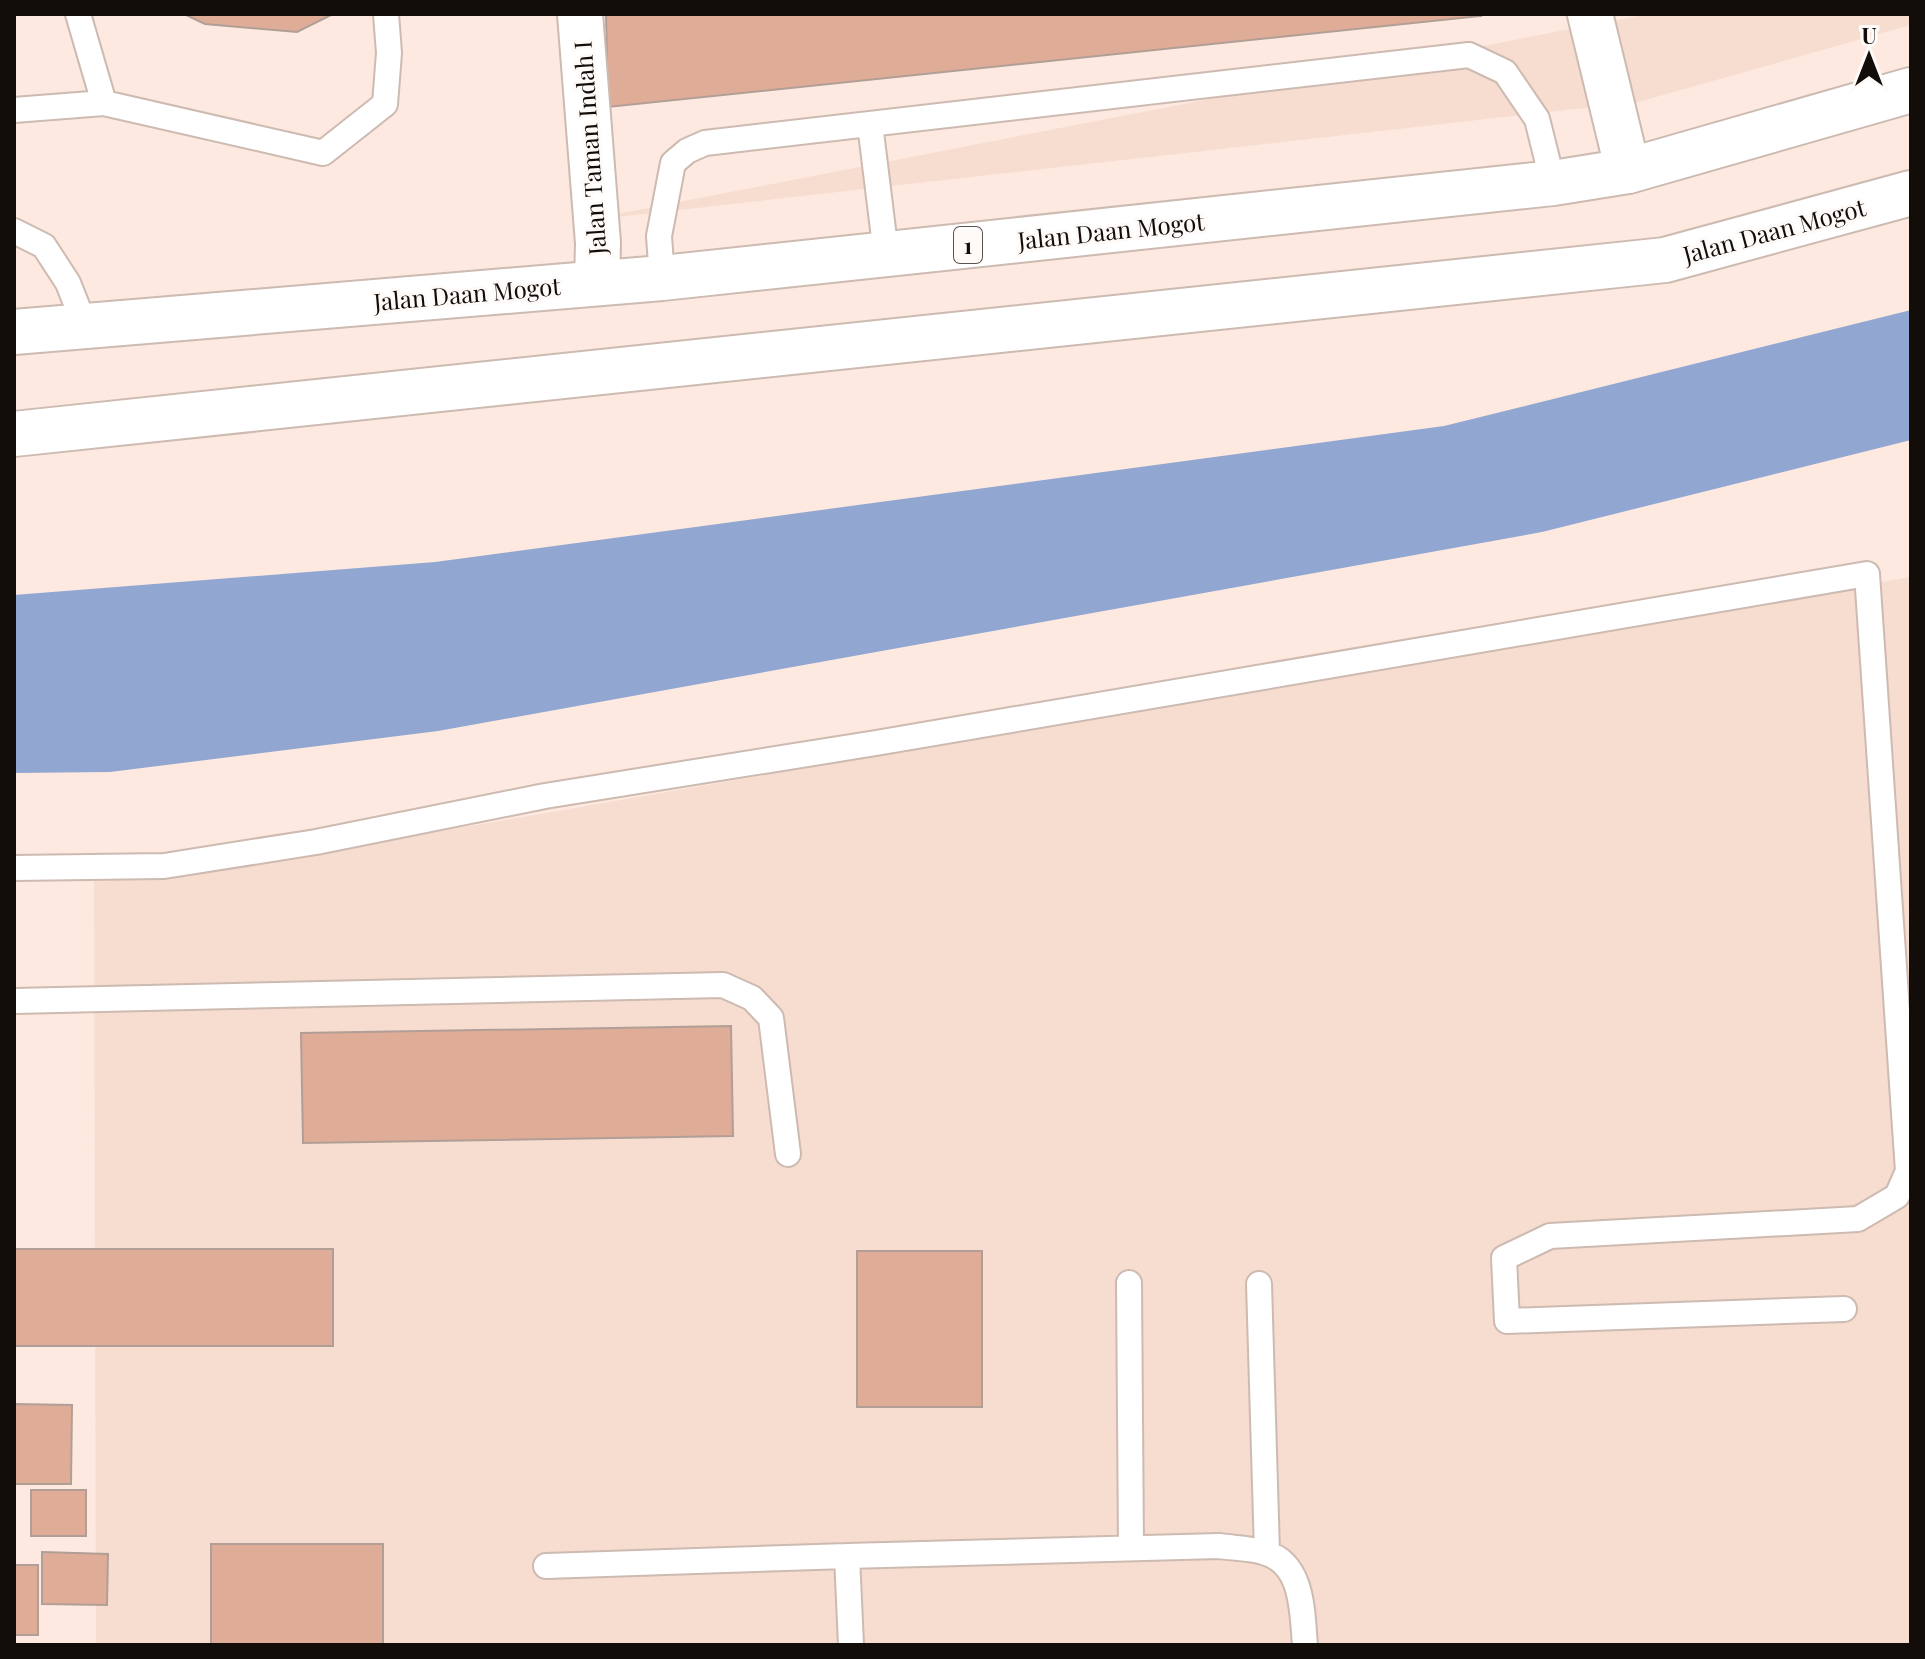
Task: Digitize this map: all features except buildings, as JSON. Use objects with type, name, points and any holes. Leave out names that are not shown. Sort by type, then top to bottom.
[{"type":"main road","name":"Jalan Taman Indah I","points":[[580,14],[598,243],[597,282]]},
{"type":"main road","points":[[1590,14],[1628,171]]},
{"type":"main road","name":"Jalan Daan Mogot","points":[[14,332],[662,278],[1553,183],[1628,171],[1911,90]]},
{"type":"main road","name":"Jalan Daan Mogot","points":[[14,434],[1665,260],[1911,193]]},
{"type":"lane","points":[[78,14],[104,103]]},
{"type":"lane","points":[[14,110],[104,103],[323,153],[385,104],[389,53],[386,14]]},
{"type":"lane","points":[[662,278],[659,236],[673,163],[687,151],[705,143],[1469,55],[1505,72],[1537,119],[1553,183]]},
{"type":"lane","points":[[870,124],[886,254]]},
{"type":"lane","points":[[14,231],[44,246],[68,283],[85,326]]},
{"type":"lane","points":[[14,868],[164,866],[316,842],[545,796],[876,743],[1867,574],[1908,1171],[1897,1196],[1858,1219],[1550,1236],[1504,1258],[1507,1321],[1844,1309]]},
{"type":"lane","points":[[14,1001],[723,985],[752,998],[771,1018],[788,1154]]},
{"type":"lane","points":[[1129,1283],[1131,1548]]},
{"type":"lane","points":[[1259,1284],[1267,1552]]},
{"type":"lane","points":[[546,1566],[1219,1546],[1267,1552],[1285,1565],[1301,1591],[1305,1645]]},
{"type":"lane","points":[[847,1556],[851,1645]]},
{"type":"shaded area","points":[[1648,14],[1911,14],[1911,25],[1638,102],[581,221]]},
{"type":"shaded area","points":[[1911,577],[1911,1645],[96,1645],[94,858],[343,848]]},
{"type":"water","points":[[1911,310],[1911,440],[1542,532],[438,731],[110,772],[14,773],[14,595],[435,562],[1444,426]]}]
